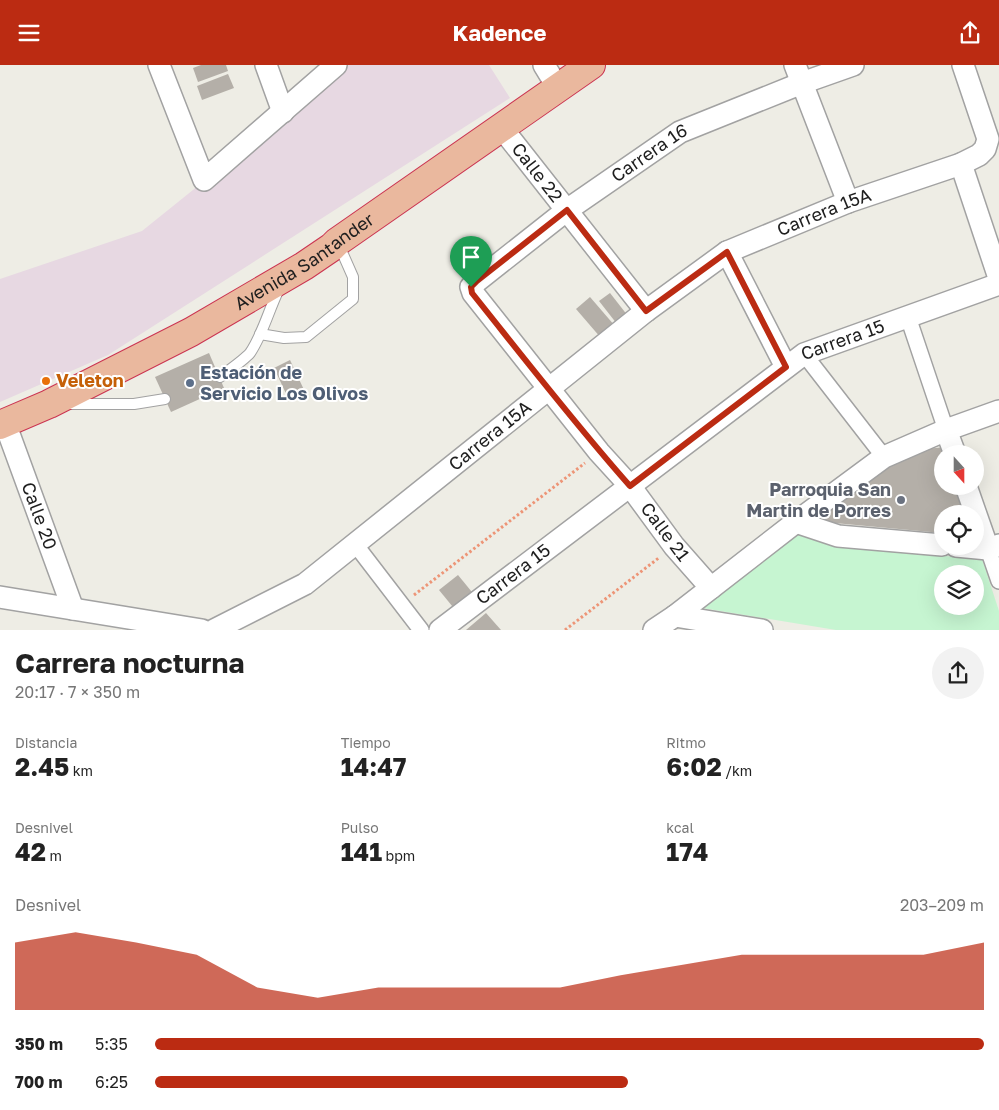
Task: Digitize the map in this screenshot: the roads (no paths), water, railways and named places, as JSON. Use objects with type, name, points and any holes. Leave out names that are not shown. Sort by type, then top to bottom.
[{"type":"highway","name":"Avenida Santander","points":[[3,424],[49,404],[191,332],[284,278],[332,247],[590,65]]},
{"type":"street","points":[[159,65],[204,180],[336,65]]},
{"type":"street","points":[[266,65],[283,112]]},
{"type":"street","points":[[544,65],[558,88]]},
{"type":"street","name":"Carrera 16","points":[[471,287],[567,210],[680,132],[798,74],[853,65]]},
{"type":"street","name":"Carrera 15A","points":[[214,630],[305,584],[646,311],[727,252],[848,202],[961,164],[979,155],[985,149],[988,139],[963,65]]},
{"type":"street","points":[[798,74],[848,202]]},
{"type":"street","name":"Calle 22","points":[[501,127],[646,311]]},
{"type":"street","points":[[961,164],[999,277]]},
{"type":"street","points":[[727,252],[786,367]]},
{"type":"street","name":"Carrera 15","points":[[440,630],[804,354],[999,284]]},
{"type":"street","name":"Calle 21","points":[[471,287],[472,293],[600,452],[630,486],[674,546],[710,588]]},
{"type":"street","points":[[908,317],[952,445]]},
{"type":"street","points":[[804,354],[884,457]]},
{"type":"street","points":[[654,630],[884,457],[946,429],[999,411]]},
{"type":"street","name":"Calle 20","points":[[3,424],[73,609]]},
{"type":"street","points":[[970,495],[994,547],[999,581]]},
{"type":"street","points":[[796,523],[838,536],[934,544]]},
{"type":"street","points":[[355,544],[421,630]]},
{"type":"street","points":[[0,597],[202,630]]},
{"type":"street","points":[[674,616],[762,630]]},
{"type":"lane","points":[[260,334],[284,338],[306,337],[353,299],[353,277],[337,242]]},
{"type":"lane","points":[[220,377],[249,354],[260,334],[284,278]]},
{"type":"lane","points":[[49,404],[134,404],[165,399]]},
{"type":"place","name":"Veleton","points":[[46,381]]},
{"type":"place","name":"Estación de Servicio Los Olivos","points":[[190,383]]},
{"type":"place","name":"Parroquia San Martin de Porres","points":[[901,500]]}]
